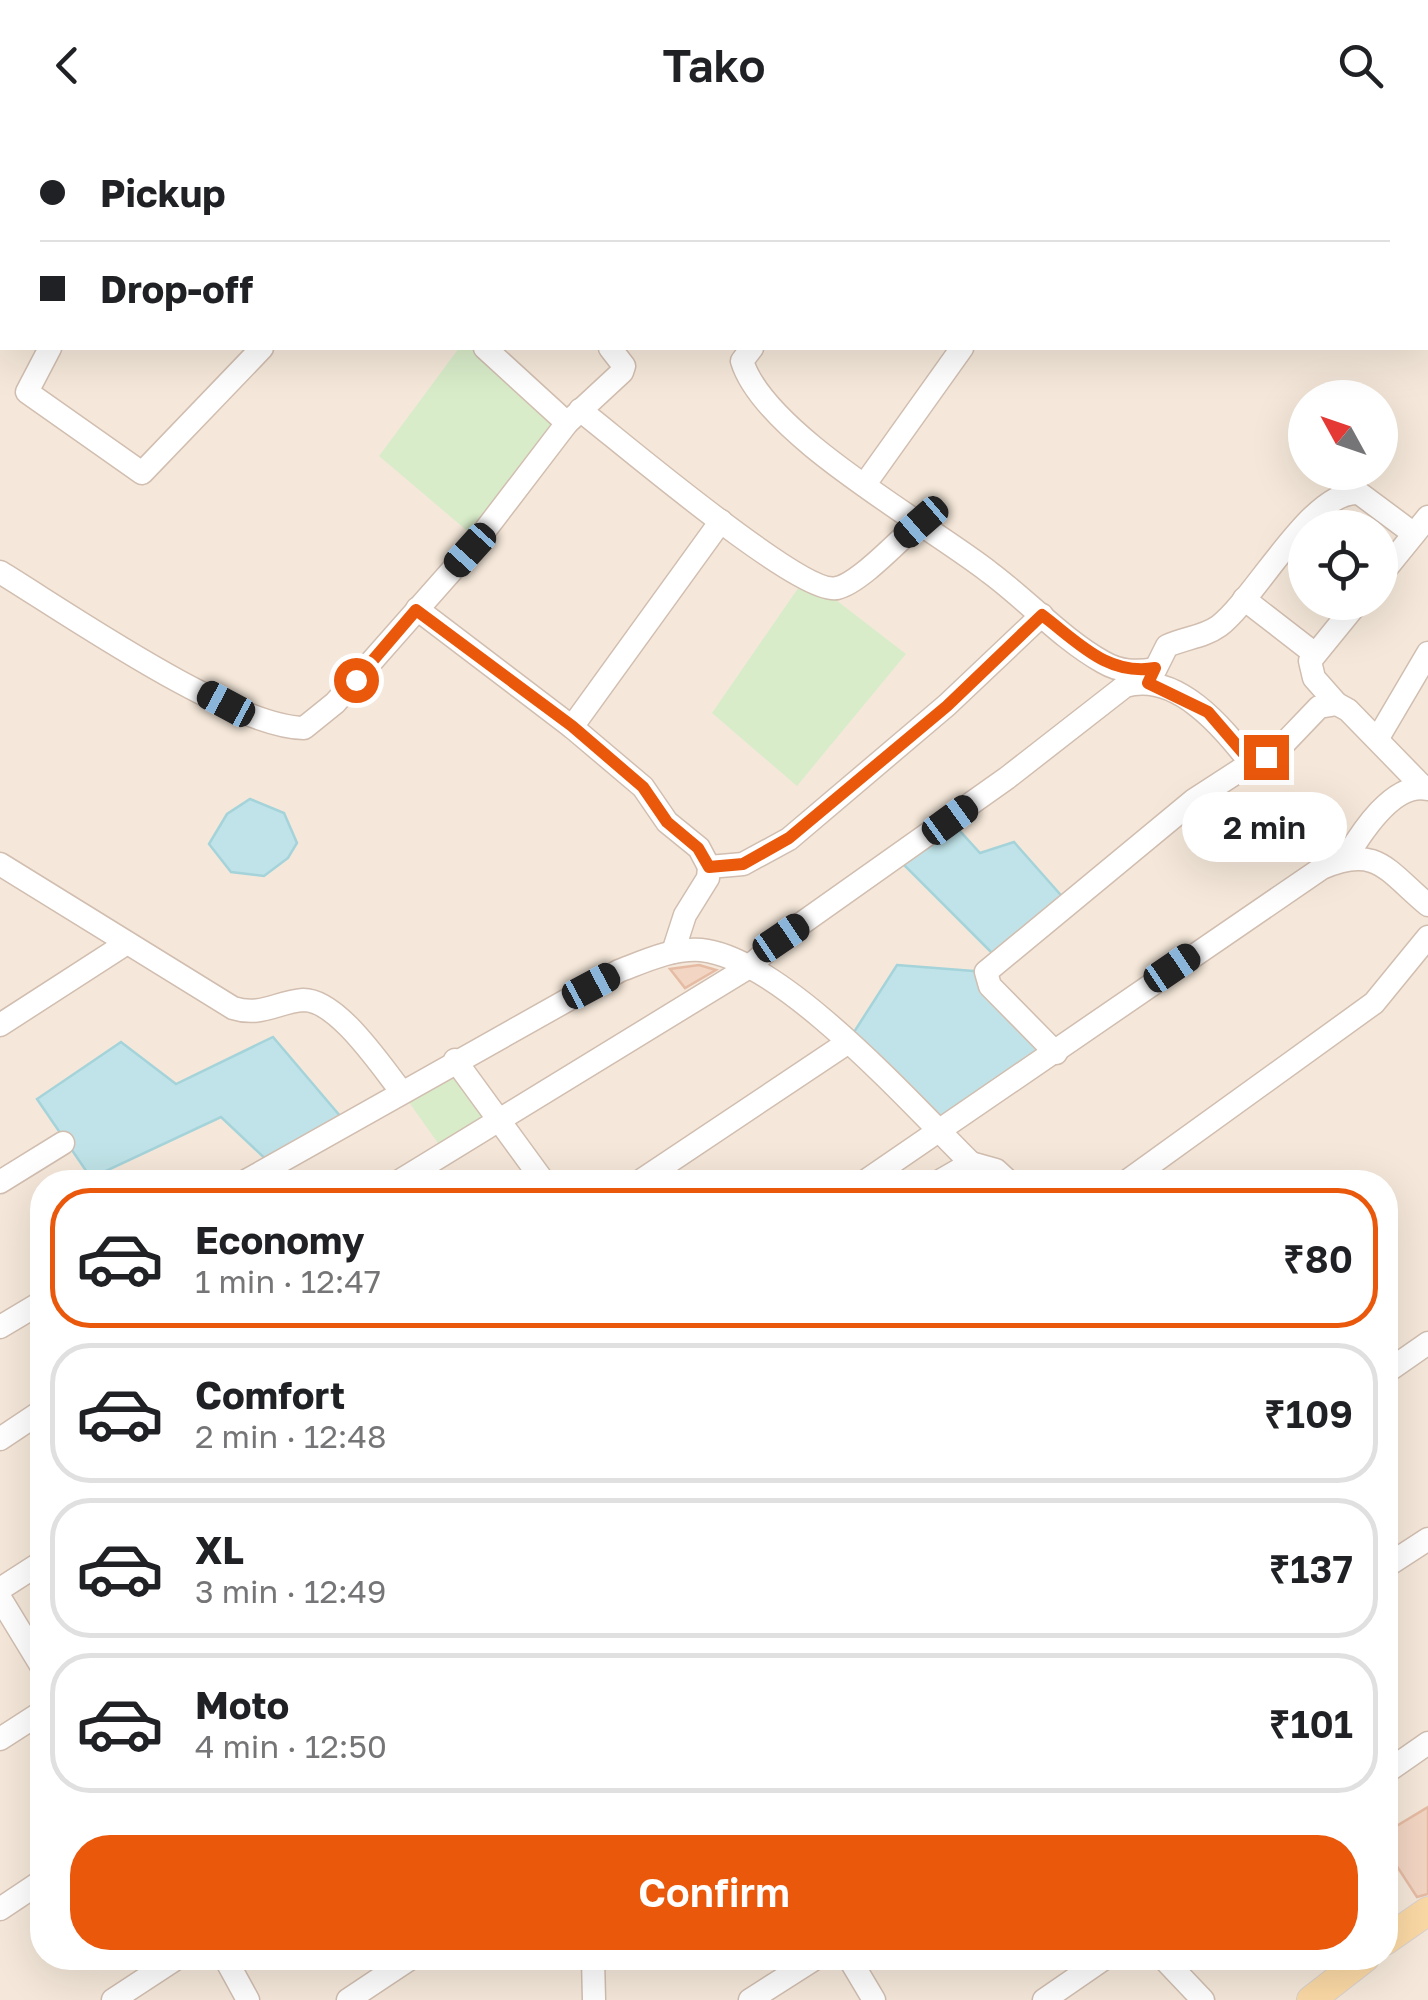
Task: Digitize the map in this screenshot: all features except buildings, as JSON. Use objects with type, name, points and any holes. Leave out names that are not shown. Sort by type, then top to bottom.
[{"type":"main road","points":[[1398,1932],[1428,1910]]},
{"type":"main road","points":[[1310,2000],[1342,1970]]},
{"type":"street","points":[[49,350],[27,392],[142,473],[260,350]]},
{"type":"street","points":[[493,350],[574,416],[803,581],[824,590],[849,584],[921,522]]},
{"type":"street","points":[[0,572],[248,716],[289,728],[315,723],[470,550],[574,416],[622,372],[624,366],[612,350]]},
{"type":"street","points":[[751,350],[742,362],[749,386],[767,406],[1102,662],[1152,676],[1208,712],[1251,762]]},
{"type":"street","points":[[865,484],[961,350]]},
{"type":"street","points":[[418,1170],[749,967],[781,938],[1007,778],[1099,703],[1125,686],[1152,676],[1167,646],[1219,626],[1319,511],[1344,494],[1360,493],[1421,526],[1398,554]]},
{"type":"street","points":[[572,726],[722,521]]},
{"type":"street","points":[[1244,599],[1315,654]]},
{"type":"street","points":[[416,610],[572,726],[643,787],[667,822],[698,848],[709,867]]},
{"type":"street","points":[[709,867],[743,864],[789,838],[947,706],[1042,615]]},
{"type":"street","points":[[1343,620],[1308,668],[1337,704],[1378,738],[1425,788],[1398,796],[1346,858]]},
{"type":"street","points":[[1378,738],[1428,654]]},
{"type":"street","points":[[1056,1053],[990,986],[986,972],[1122,856],[1251,762],[1275,753],[1320,707],[1337,704]]},
{"type":"street","points":[[881,1170],[1322,868],[1362,856],[1377,862],[1428,905]]},
{"type":"street","points":[[673,952],[709,867]]},
{"type":"street","points":[[3,870],[246,1012],[306,1000],[318,1002],[344,1023],[401,1090]]},
{"type":"street","points":[[1143,1170],[1374,1003],[1428,937]]},
{"type":"street","points":[[0,1025],[127,942]]},
{"type":"street","points":[[264,1170],[454,1060],[619,971],[673,952],[702,950],[734,958],[749,967],[847,1043],[971,1163],[996,1170]]},
{"type":"street","points":[[657,1170],[847,1043]]},
{"type":"street","points":[[454,1060],[535,1170]]},
{"type":"street","points":[[0,1182],[64,1143]]},
{"type":"street","points":[[959,1170],[971,1163]]},
{"type":"street","points":[[0,1327],[30,1309]]},
{"type":"street","points":[[1398,1363],[1428,1342]]},
{"type":"street","points":[[0,1438],[30,1419]]},
{"type":"street","points":[[1398,1558],[1428,1538]]},
{"type":"street","points":[[0,1589],[30,1570]]},
{"type":"street","points":[[0,1598],[30,1647]]},
{"type":"street","points":[[0,1739],[30,1720]]},
{"type":"street","points":[[1398,1764],[1428,1744]]},
{"type":"street","points":[[0,1908],[30,1889]]},
{"type":"street","points":[[113,2000],[159,1970]]},
{"type":"street","points":[[232,1970],[248,2000]]},
{"type":"street","points":[[348,2000],[393,1970]]},
{"type":"street","points":[[750,2000],[797,1970]]},
{"type":"street","points":[[856,1970],[874,2000]]},
{"type":"street","points":[[1044,2000],[1088,1970]]},
{"type":"street","points":[[1174,1970],[1203,2000]]},
{"type":"street","points":[[574,2000],[594,1993]]},
{"type":"shaded area","points":[[0,350],[1428,350],[1428,2000],[0,2000]]},
{"type":"green space","points":[[458,350],[487,350],[567,423],[478,540],[379,456]]},
{"type":"green space","points":[[803,581],[823,590],[906,654],[797,786],[712,713]]},
{"type":"green space","points":[[455,1060],[497,1122],[445,1153],[401,1091]]},
{"type":"water","points":[[250,799],[284,813],[297,843],[288,858],[264,876],[231,872],[209,844],[227,814]]},
{"type":"water","points":[[950,820],[980,853],[1014,842],[1067,902],[999,960],[897,858]]},
{"type":"water","points":[[897,965],[986,972],[1056,1053],[939,1131],[847,1043]]},
{"type":"water","points":[[273,1037],[346,1123],[273,1166],[221,1117],[108,1170],[86,1170],[37,1099],[121,1042],[176,1084]]},
{"type":"route","points":[[356,680],[416,610],[540,706],[572,726],[643,787],[667,822],[698,848],[709,867],[743,864],[767,855],[947,706],[1042,615],[1102,662],[1119,670],[1155,668],[1148,683],[1208,712],[1251,762],[1266,757]]}]
